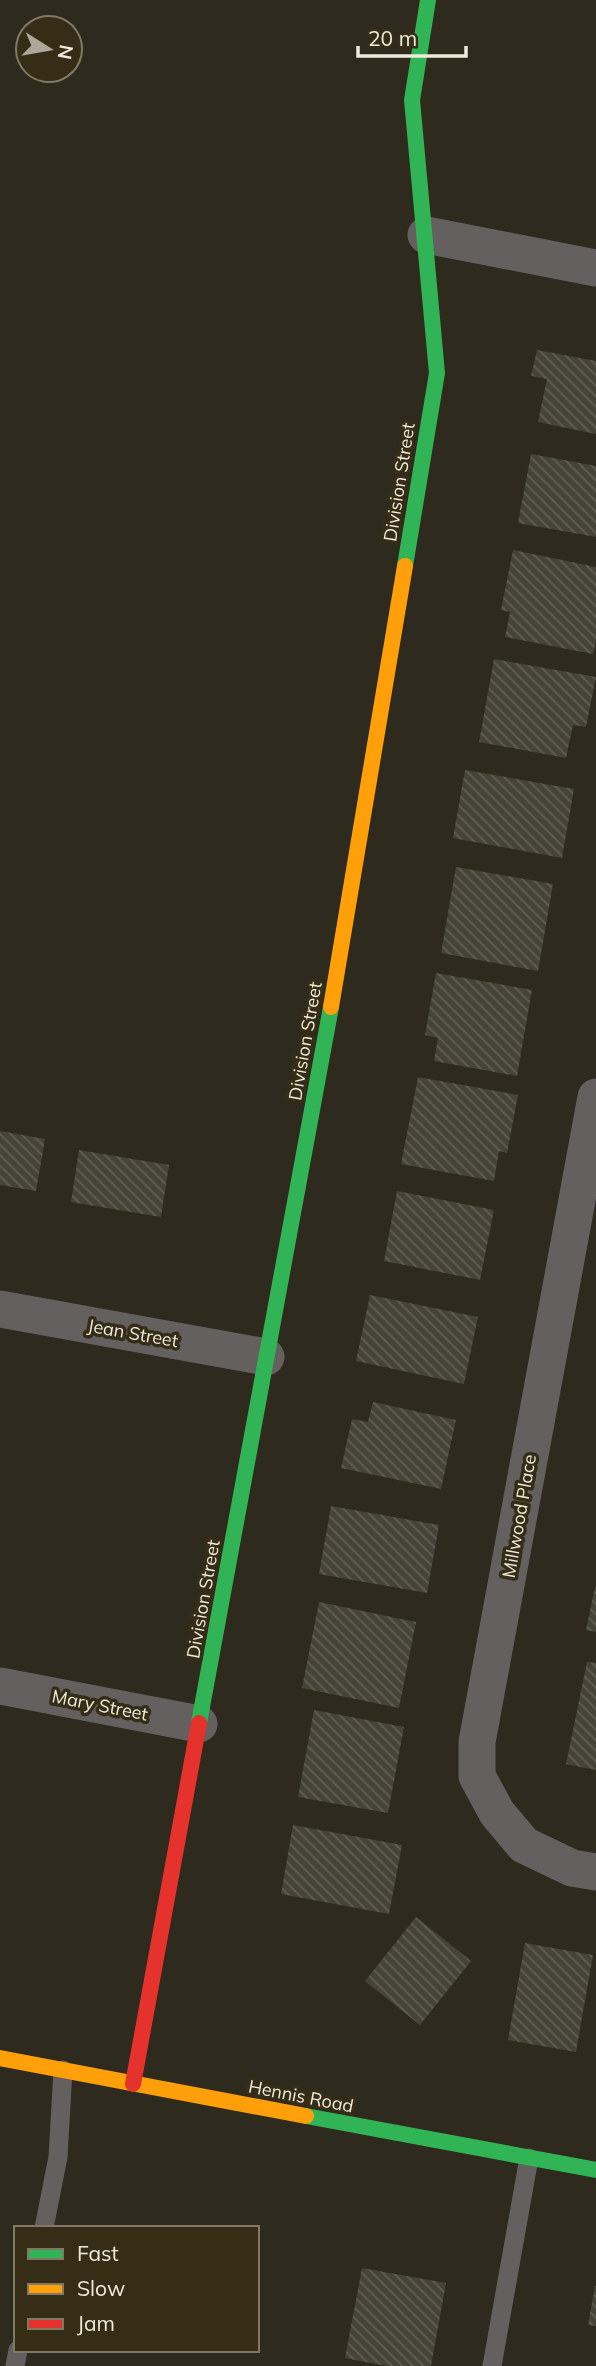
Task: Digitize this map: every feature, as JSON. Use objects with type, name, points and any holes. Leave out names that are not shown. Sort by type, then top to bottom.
[{"type":"street","name":"Division Street","points":[[133,2084],[336,978],[437,373],[412,100],[428,0]]},
{"type":"street","points":[[426,235],[596,268]]},
{"type":"street","name":"Millwood Place","points":[[596,1097],[477,1742],[477,1776],[497,1813],[524,1845],[572,1868],[596,1872]]},
{"type":"street","name":"Jean Street","points":[[0,1309],[266,1357]]},
{"type":"street","name":"Mary Street","points":[[0,1686],[199,1724]]},
{"type":"street","name":"Hennis Road","points":[[0,2058],[596,2171]]},
{"type":"lane","points":[[44,2226],[58,2157],[63,2070]]},
{"type":"lane","points":[[492,2366],[529,2158]]},
{"type":"building","points":[[537,350],[596,361],[596,434],[538,422],[547,379],[531,376]]},
{"type":"building","points":[[531,454],[596,466],[596,537],[518,523]]},
{"type":"building","points":[[513,550],[596,567],[596,641],[593,654],[505,637],[510,612],[501,610]]},
{"type":"building","points":[[494,659],[596,677],[586,727],[573,725],[566,758],[479,742]]},
{"type":"building","points":[[465,770],[574,789],[562,858],[453,838]]},
{"type":"building","points":[[456,867],[553,884],[538,971],[441,953]]},
{"type":"building","points":[[436,973],[532,990],[517,1076],[434,1061],[438,1038],[425,1035]]},
{"type":"building","points":[[418,1077],[518,1095],[507,1153],[499,1151],[494,1181],[401,1164]]},
{"type":"building","points":[[0,1131],[45,1139],[36,1191],[0,1185]]},
{"type":"building","points":[[79,1150],[169,1165],[161,1217],[71,1202]]},
{"type":"building","points":[[397,1191],[494,1210],[480,1280],[384,1261]]},
{"type":"building","points":[[370,1295],[478,1317],[464,1384],[356,1361]]},
{"type":"building","points":[[373,1402],[456,1420],[441,1489],[341,1468],[352,1419],[368,1422]]},
{"type":"building","points":[[331,1506],[439,1525],[427,1593],[319,1574]]},
{"type":"building","points":[[596,1587],[596,1632],[586,1630]]},
{"type":"building","points":[[319,1602],[416,1622],[399,1708],[302,1688]]},
{"type":"building","points":[[587,1662],[596,1663],[596,1770],[566,1764]]},
{"type":"building","points":[[314,1710],[404,1727],[388,1813],[298,1797]]},
{"type":"building","points":[[293,1825],[402,1845],[389,1914],[281,1894]]},
{"type":"building","points":[[416,1917],[471,1961],[420,2025],[365,1981]]},
{"type":"building","points":[[525,1943],[593,1955],[576,2052],[508,2040]]},
{"type":"building","points":[[362,2268],[446,2283],[431,2366],[387,2366],[345,2358]]},
{"type":"building","points":[[596,2286],[596,2326],[588,2325]]},
{"type":"traffic: fast","points":[[405,566],[437,373],[412,100],[428,0]]},
{"type":"traffic: fast","points":[[199,1723],[331,1007]]},
{"type":"traffic: fast","points":[[306,2116],[596,2170]]},
{"type":"traffic: slow","points":[[331,1007],[405,566]]},
{"type":"traffic: slow","points":[[0,2058],[306,2116]]},
{"type":"traffic: jam","points":[[133,2084],[199,1723]]}]
